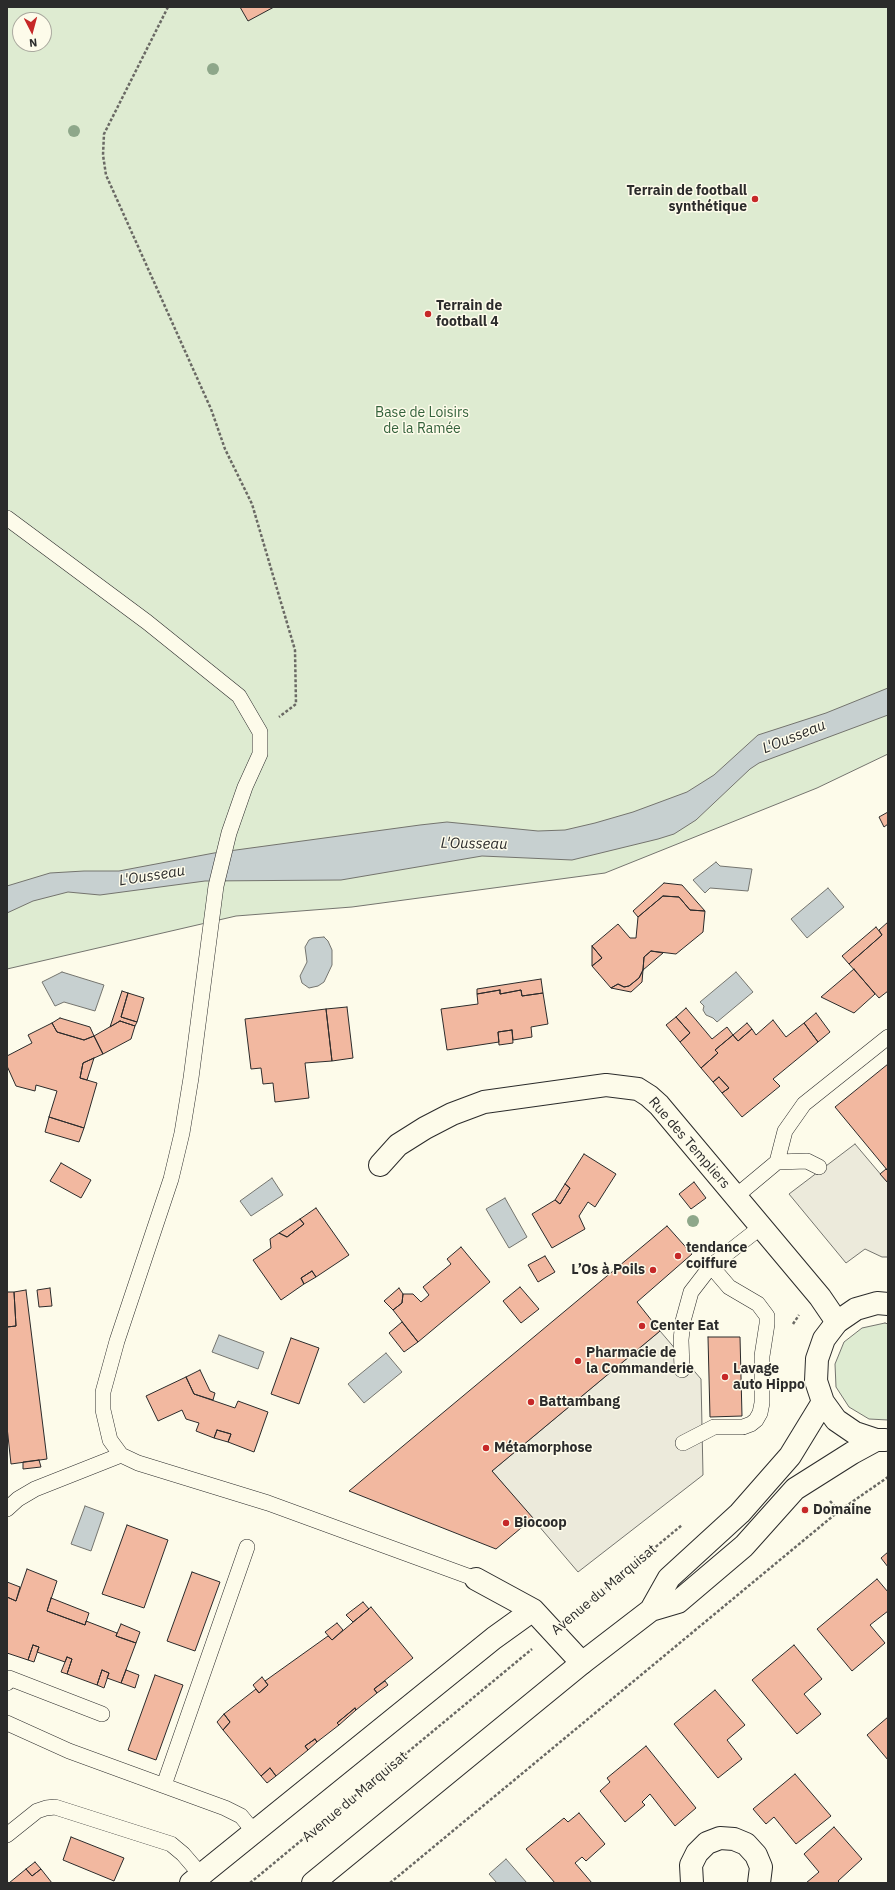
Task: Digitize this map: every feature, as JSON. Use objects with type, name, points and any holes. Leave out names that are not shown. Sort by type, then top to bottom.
[{"type":"street","name":"Rue des Templiers","points":[[380,1165],[398,1145],[425,1128],[452,1114],[484,1102],[606,1085],[638,1089],[660,1105],[735,1197],[820,1297],[837,1322]]},
{"type":"street","points":[[882,1440],[855,1433],[836,1420],[823,1402],[816,1381],[817,1359],[824,1339],[837,1322],[856,1309],[877,1303],[888,1304]]},
{"type":"street","points":[[651,1610],[669,1578],[740,1514],[790,1456],[823,1402]]},
{"type":"street","points":[[313,1883],[582,1663],[651,1610],[678,1602],[744,1546],[795,1489],[852,1453],[882,1440]]},
{"type":"street","points":[[476,1579],[533,1610],[582,1663]]},
{"type":"street","points":[[196,1879],[255,1833],[494,1638],[533,1610]]},
{"type":"street","points":[[692,1883],[692,1865],[697,1853],[707,1843],[720,1838],[734,1839],[746,1844],[756,1855],[761,1867],[759,1883]]},
{"type":"lane","points":[[7,518],[147,622],[239,696],[260,732],[260,754],[245,787],[228,833],[216,886],[191,1078],[182,1133],[171,1179],[117,1341],[103,1392],[102,1410],[110,1440],[121,1455],[138,1463],[268,1503],[476,1579]]},
{"type":"lane","points":[[735,1197],[777,1162],[785,1131],[804,1104],[888,1037]]},
{"type":"lane","points":[[777,1162],[807,1161],[819,1167]]},
{"type":"lane","points":[[682,1370],[681,1340],[686,1306],[691,1292],[711,1266],[761,1227]]},
{"type":"lane","points":[[683,1443],[714,1427],[743,1427],[751,1424],[756,1420],[760,1413],[762,1403],[762,1356],[767,1324],[766,1316],[758,1304],[729,1287],[711,1266]]},
{"type":"lane","points":[[7,1508],[18,1499],[35,1489],[121,1455]]},
{"type":"lane","points":[[164,1785],[247,1547]]},
{"type":"lane","points":[[7,1683],[9,1678],[102,1714]]},
{"type":"lane","points":[[7,1723],[69,1751],[233,1811],[241,1816],[255,1833]]},
{"type":"lane","points":[[7,1836],[37,1812],[46,1808],[55,1807],[171,1844],[183,1854],[196,1879]]},
{"type":"path","points":[[168,7],[104,134],[103,154],[106,176],[211,409],[225,449],[252,504],[295,650],[296,704],[260,732]]},
{"type":"path","points":[[791,1329],[796,1318],[820,1297]]},
{"type":"path","points":[[390,1883],[839,1511],[888,1476]]},
{"type":"path","name":"Avenue du Marquisat","points":[[250,1883],[682,1525]]},
{"type":"green space","name":"Base de Loisirs de la Ramée","points":[[7,7],[888,7],[888,754],[817,788],[605,873],[352,907],[236,916],[7,969]]},
{"type":"green space","points":[[885,1323],[888,1324],[888,1420],[869,1419],[849,1407],[836,1387],[835,1364],[844,1342],[862,1328]]},
{"type":"shaded area","points":[[855,1144],[888,1183],[888,1257],[882,1257],[865,1249],[846,1263],[789,1194]]},
{"type":"shaded area","points":[[660,1331],[701,1379],[703,1475],[578,1572],[492,1471]]},
{"type":"water","name":"L'Ousseau","points":[[888,688],[888,715],[759,763],[750,769],[696,820],[674,834],[658,839],[572,860],[482,856],[341,880],[205,881],[100,895],[68,892],[33,901],[7,913],[7,886],[50,873],[119,871],[214,853],[447,822],[538,831],[565,830],[595,823],[633,812],[687,792],[714,775],[758,735],[826,713]]},
{"type":"water","points":[[716,862],[720,866],[752,869],[748,891],[710,888],[705,893],[693,880]]},
{"type":"water","points":[[828,888],[844,907],[807,938],[791,919]]},
{"type":"water","points":[[324,937],[328,941],[332,950],[332,965],[324,982],[318,986],[309,988],[302,983],[300,976],[307,962],[305,947],[309,940]]},
{"type":"water","points":[[62,972],[104,985],[95,1011],[64,1002],[55,1006],[42,982]]},
{"type":"water","points":[[736,972],[753,992],[717,1022],[713,1018],[706,1015],[703,1010],[704,1006],[700,1002]]},
{"type":"water","points":[[272,1178],[283,1195],[251,1216],[240,1201]]},
{"type":"water","points":[[505,1198],[527,1237],[509,1248],[486,1209]]},
{"type":"water","points":[[219,1335],[264,1352],[258,1369],[212,1352]]},
{"type":"water","points":[[386,1353],[402,1372],[364,1403],[348,1384]]},
{"type":"water","points":[[85,1506],[104,1513],[91,1551],[71,1544]]},
{"type":"water","points":[[506,1859],[527,1883],[497,1883],[489,1874]]},
{"type":"building","points":[[240,7],[274,7],[248,21]]},
{"type":"building","points":[[888,812],[888,824],[884,827],[879,817]]},
{"type":"building","points":[[664,883],[682,885],[705,911],[690,910],[679,897],[663,896],[638,917],[633,911]]},
{"type":"building","points":[[663,896],[679,897],[690,910],[705,911],[703,932],[676,954],[651,951],[644,957],[643,970],[639,978],[629,986],[624,987],[618,984],[611,988],[592,966],[602,958],[592,946],[618,924],[630,938],[636,938],[638,917]]},
{"type":"building","points":[[888,922],[888,991],[879,998],[849,964],[882,935],[879,930]]},
{"type":"building","points":[[876,927],[882,935],[849,964],[842,956]]},
{"type":"building","points":[[592,946],[602,958],[592,966]]},
{"type":"building","points":[[651,951],[663,953],[643,970],[644,957]]},
{"type":"building","points":[[854,969],[875,994],[854,1013],[821,997]]},
{"type":"building","points":[[643,970],[642,982],[631,992],[611,988],[618,984],[624,987],[629,986],[639,978]]},
{"type":"building","points":[[541,979],[543,993],[522,996],[521,990],[500,994],[500,990],[477,994],[477,989]]},
{"type":"building","points":[[500,990],[500,994],[521,990],[522,996],[543,993],[548,1024],[531,1027],[532,1037],[513,1040],[512,1030],[498,1032],[499,1042],[447,1050],[441,1009],[478,1004],[477,994]]},
{"type":"building","points":[[122,991],[128,993],[121,1017],[137,1022],[135,1026],[120,1021],[110,1027]]},
{"type":"building","points":[[128,993],[144,998],[137,1022],[121,1017]]},
{"type":"building","points":[[347,1007],[353,1058],[332,1061],[326,1009]]},
{"type":"building","points":[[686,1008],[712,1039],[727,1027],[733,1035],[715,1050],[718,1053],[701,1068],[680,1042],[690,1033],[676,1017]]},
{"type":"building","points":[[326,1009],[332,1061],[305,1063],[309,1098],[275,1102],[273,1083],[263,1084],[261,1068],[251,1069],[245,1019]]},
{"type":"building","points":[[816,1013],[830,1032],[818,1042],[804,1023]]},
{"type":"building","points":[[676,1017],[690,1033],[680,1042],[666,1025]]},
{"type":"building","points":[[60,1018],[90,1027],[94,1036],[84,1040],[57,1032],[52,1023]]},
{"type":"building","points":[[773,1020],[786,1037],[804,1023],[818,1042],[773,1079],[780,1086],[742,1117],[722,1093],[729,1088],[719,1077],[713,1082],[701,1068],[718,1053],[715,1050],[733,1035],[738,1041],[752,1029],[756,1035]]},
{"type":"building","points":[[120,1021],[135,1026],[131,1039],[103,1054],[94,1036]]},
{"type":"building","points":[[52,1023],[57,1032],[84,1040],[94,1036],[103,1054],[83,1063],[80,1078],[97,1083],[84,1128],[49,1117],[57,1091],[36,1085],[35,1091],[16,1086],[7,1066],[7,1056],[32,1043],[28,1035]]},
{"type":"building","points":[[747,1023],[752,1029],[738,1041],[733,1035]]},
{"type":"building","points":[[512,1030],[513,1043],[499,1045],[498,1032]]},
{"type":"building","points":[[94,1058],[87,1080],[80,1078],[83,1063]]},
{"type":"building","points":[[888,1064],[888,1171],[835,1107]]},
{"type":"building","points":[[719,1077],[729,1088],[722,1093],[713,1082]]},
{"type":"building","points":[[49,1117],[84,1128],[79,1142],[45,1132]]},
{"type":"building","points":[[584,1154],[616,1174],[595,1207],[588,1202],[579,1216],[585,1229],[552,1248],[532,1214],[555,1200],[560,1204],[570,1188],[565,1184]]},
{"type":"building","points":[[61,1163],[91,1180],[81,1198],[50,1181]]},
{"type":"building","points":[[886,1169],[888,1171],[888,1183],[880,1174]]},
{"type":"building","points":[[694,1182],[706,1198],[691,1209],[679,1194]]},
{"type":"building","points":[[565,1184],[570,1188],[560,1204],[555,1200]]},
{"type":"building","points":[[316,1208],[349,1255],[316,1277],[312,1271],[301,1278],[304,1284],[281,1300],[253,1260],[271,1248],[270,1239],[279,1233],[287,1237],[304,1224],[300,1219]]},
{"type":"building","points":[[300,1219],[304,1224],[287,1237],[279,1233]]},
{"type":"building","points":[[667,1226],[692,1254],[637,1302],[660,1331],[492,1471],[533,1518],[496,1549],[349,1491]]},
{"type":"building","points":[[461,1247],[490,1282],[418,1342],[393,1310],[402,1303],[403,1294],[413,1294],[421,1302],[429,1295],[423,1287],[451,1264],[447,1259]]},
{"type":"building","points":[[545,1256],[555,1272],[538,1282],[528,1265]]},
{"type":"building","points":[[312,1271],[316,1277],[304,1284],[301,1278]]},
{"type":"building","points":[[520,1287],[539,1309],[521,1323],[503,1301]]},
{"type":"building","points":[[50,1288],[52,1306],[39,1307],[37,1290]]},
{"type":"building","points":[[399,1288],[403,1294],[402,1303],[393,1310],[384,1301]]},
{"type":"building","points":[[26,1290],[47,1459],[11,1464],[7,1427],[7,1327],[16,1326],[14,1292]]},
{"type":"building","points":[[7,1292],[14,1292],[16,1326],[7,1327]]},
{"type":"building","points":[[402,1322],[418,1342],[404,1352],[389,1333]]},
{"type":"building","name":"Lavage auto Hippo","points":[[708,1337],[740,1337],[742,1416],[710,1417]]},
{"type":"building","points":[[291,1338],[319,1348],[299,1404],[271,1394]]},
{"type":"building","points":[[200,1370],[210,1391],[215,1393],[213,1400],[194,1394],[186,1377]]},
{"type":"building","points":[[186,1377],[194,1394],[235,1408],[238,1401],[268,1412],[254,1452],[228,1442],[231,1434],[217,1430],[214,1438],[196,1431],[199,1423],[186,1419],[182,1410],[158,1421],[146,1396]]},
{"type":"building","points":[[217,1430],[231,1434],[228,1442],[214,1438]]},
{"type":"building","points":[[39,1460],[41,1467],[23,1469],[23,1462]]},
{"type":"building","points":[[127,1525],[168,1540],[144,1608],[102,1594]]},
{"type":"building","points":[[888,1552],[888,1567],[881,1558]]},
{"type":"building","points":[[27,1569],[57,1581],[47,1611],[85,1625],[86,1621],[117,1633],[116,1636],[136,1643],[121,1683],[107,1678],[109,1673],[102,1670],[97,1685],[67,1674],[72,1659],[67,1657],[65,1662],[37,1652],[39,1647],[33,1645],[28,1660],[7,1653],[7,1597],[16,1601]]},
{"type":"building","points":[[192,1572],[220,1582],[195,1651],[167,1641]]},
{"type":"building","points":[[877,1579],[888,1592],[888,1611],[870,1625],[885,1643],[852,1671],[817,1629]]},
{"type":"building","points":[[7,1582],[20,1587],[16,1601],[7,1597]]},
{"type":"building","points":[[51,1598],[89,1613],[85,1625],[47,1611]]},
{"type":"building","points":[[363,1602],[369,1609],[353,1622],[346,1615]]},
{"type":"building","points":[[371,1607],[413,1658],[374,1689],[377,1693],[337,1723],[339,1725],[317,1742],[315,1739],[305,1746],[308,1750],[276,1776],[270,1768],[261,1776],[223,1730],[230,1722],[224,1714],[256,1689],[259,1693],[268,1685],[265,1681],[328,1636],[332,1640]]},
{"type":"building","points":[[337,1623],[343,1630],[332,1640],[325,1632]]},
{"type":"building","points":[[121,1624],[140,1632],[136,1643],[116,1636]]},
{"type":"building","points":[[33,1645],[39,1647],[34,1662],[28,1660]]},
{"type":"building","points":[[794,1645],[822,1679],[804,1694],[821,1714],[797,1734],[752,1680]]},
{"type":"building","points":[[67,1657],[72,1659],[67,1674],[61,1672]]},
{"type":"building","points":[[102,1670],[109,1673],[104,1688],[97,1685]]},
{"type":"building","points":[[126,1670],[139,1675],[135,1688],[121,1683]]},
{"type":"building","points":[[155,1675],[183,1685],[156,1760],[128,1750]]},
{"type":"building","points":[[262,1677],[268,1685],[259,1693],[253,1685]]},
{"type":"building","points":[[385,1681],[388,1685],[377,1693],[374,1689]]},
{"type":"building","points":[[715,1690],[745,1725],[727,1740],[742,1759],[718,1778],[674,1724]]},
{"type":"building","points":[[355,1708],[356,1710],[339,1725],[337,1723]]},
{"type":"building","points":[[224,1714],[230,1722],[223,1730],[217,1722]]},
{"type":"building","points":[[888,1717],[888,1760],[867,1735]]},
{"type":"building","points":[[315,1739],[317,1742],[308,1750],[305,1746]]},
{"type":"building","points":[[646,1746],[696,1808],[675,1826],[650,1794],[642,1802],[645,1805],[625,1822],[600,1791],[610,1782],[607,1778]]},
{"type":"building","points":[[270,1768],[276,1776],[267,1783],[261,1776]]},
{"type":"building","points":[[795,1774],[831,1816],[796,1844],[774,1817],[766,1824],[753,1809]]},
{"type":"building","points":[[579,1813],[605,1844],[586,1861],[582,1857],[575,1863],[592,1883],[555,1883],[526,1849],[564,1818],[568,1822]]},
{"type":"building","points":[[834,1827],[862,1859],[838,1881],[840,1883],[806,1883],[819,1872],[804,1854]]},
{"type":"building","points":[[71,1837],[124,1858],[114,1881],[63,1860]]},
{"type":"building","points":[[35,1862],[41,1869],[32,1876],[26,1869]]},
{"type":"building","points":[[26,1869],[32,1876],[41,1869],[52,1883],[9,1883]]},
{"type":"place","name":"Terrain de football synthétique","points":[[755,199]]},
{"type":"place","name":"Terrain de football 4","points":[[428,314]]},
{"type":"place","name":"tendance coiffure","points":[[678,1256]]},
{"type":"place","name":"L’Os à Poils","points":[[653,1270]]},
{"type":"place","name":"Center Eat","points":[[642,1326]]},
{"type":"place","name":"Pharmacie de la Commanderie","points":[[578,1361]]},
{"type":"place","name":"Lavage auto Hippo","points":[[725,1377]]},
{"type":"place","name":"Battambang","points":[[531,1402]]},
{"type":"place","name":"Métamorphose","points":[[486,1448]]},
{"type":"place","name":"Domaine","points":[[805,1510]]},
{"type":"place","name":"Biocoop","points":[[506,1523]]}]
